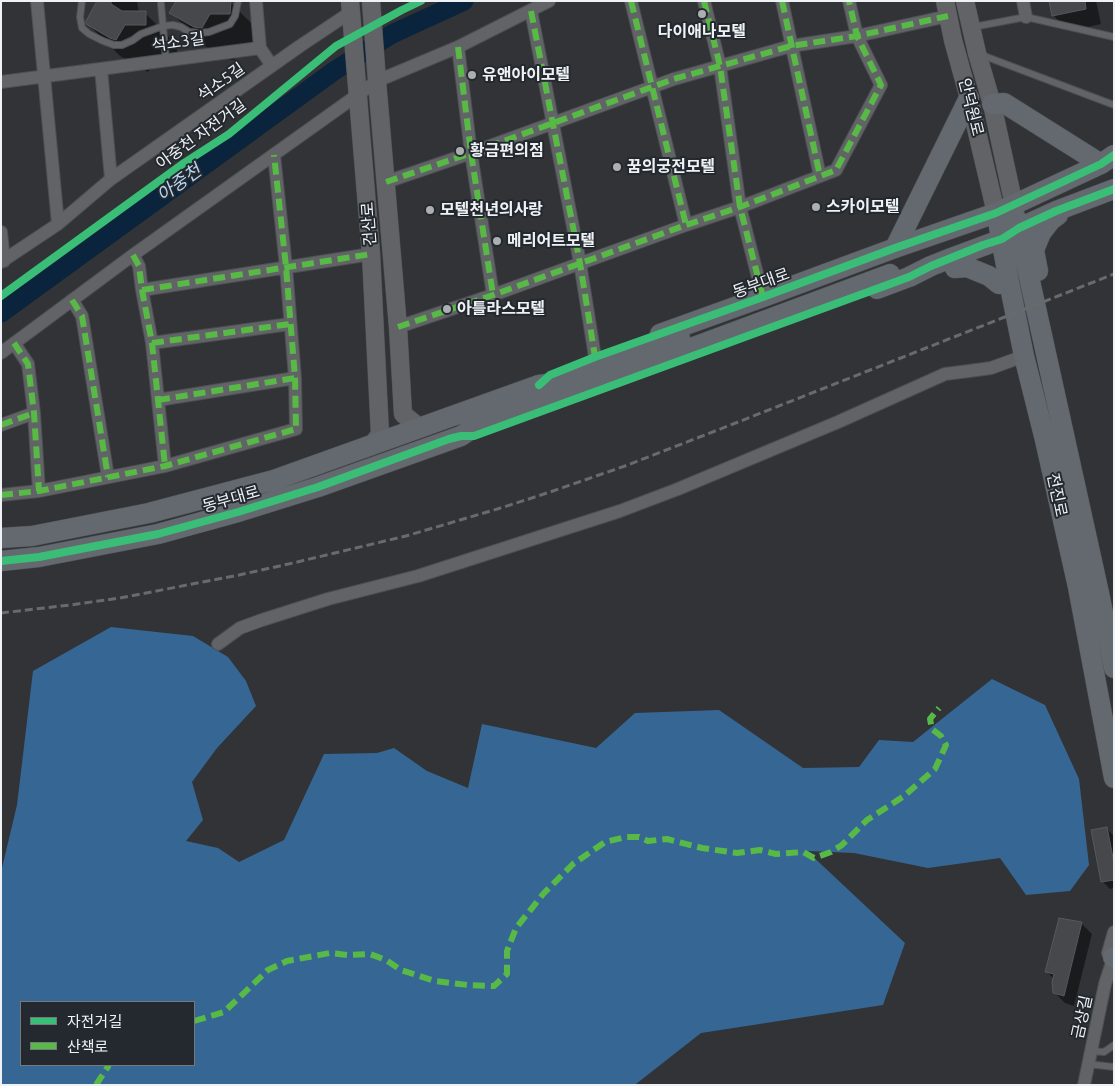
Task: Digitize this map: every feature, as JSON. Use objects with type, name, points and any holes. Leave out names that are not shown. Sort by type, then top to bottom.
[{"type":"main road","points":[[969,98],[895,265],[931,266],[1010,234],[1056,211],[1114,189]]},
{"type":"main road","points":[[992,104],[1004,103],[1107,160]]},
{"type":"main road","name":"동부대로","points":[[1,561],[39,557],[158,534],[318,487],[461,436],[474,436],[895,265],[1107,160]]},
{"type":"main road","name":"전진로","points":[[1005,209],[1010,234],[1028,275],[1106,598],[1114,668]]},
{"type":"main road","points":[[1028,275],[1038,271],[1034,250],[1041,233],[1051,220],[1058,216],[1056,211]]},
{"type":"main road","name":"전진로","points":[[1010,234],[1009,282],[1024,356],[1072,563],[1114,778]]},
{"type":"main road","points":[[951,258],[955,268],[967,267],[989,276],[999,284],[1009,282]]},
{"type":"main road","name":"동부대로","points":[[539,385],[550,375],[595,357],[763,297],[895,265]]},
{"type":"main road","name":"동부대로","points":[[1,538],[32,536],[149,513],[274,480],[539,385],[554,383],[895,265]]},
{"type":"street","points":[[37,1],[58,224]]},
{"type":"street","points":[[256,1],[260,48],[272,66]]},
{"type":"street","points":[[1,353],[133,255],[358,94],[377,76],[458,48],[549,1]]},
{"type":"street","points":[[631,1],[686,225]]},
{"type":"street","points":[[704,1],[720,66],[740,207],[763,297]]},
{"type":"street","points":[[782,1],[820,176]]},
{"type":"street","points":[[398,327],[493,296],[740,207],[836,170],[881,85],[857,36],[849,1]]},
{"type":"street","name":"안덕원로","points":[[964,1],[992,104],[1005,209]]},
{"type":"street","points":[[1023,1],[1026,16]]},
{"type":"street","name":"건산로","points":[[372,4],[398,327],[403,414],[420,428]]},
{"type":"street","points":[[386,182],[472,153],[674,79],[792,46],[857,36],[946,9]]},
{"type":"street","name":"안덕원로","points":[[946,9],[969,98],[1005,209]]},
{"type":"street","name":"건산로","points":[[351,11],[371,254],[380,434],[372,445]]},
{"type":"street","name":"석소5길","points":[[1,232],[3,261],[58,224],[111,180],[351,11]]},
{"type":"street","points":[[531,11],[580,264],[595,357]]},
{"type":"street","name":"석소3길","points":[[1,82],[260,48]]},
{"type":"street","points":[[458,48],[493,296]]},
{"type":"street","points":[[101,69],[111,180]]},
{"type":"street","points":[[1,494],[40,492],[108,476],[165,466],[296,429],[295,378],[286,266],[274,155]]},
{"type":"street","points":[[142,290],[371,254]]},
{"type":"street","points":[[133,255],[139,266],[152,343],[165,466]]},
{"type":"street","points":[[72,300],[82,316],[108,476]]},
{"type":"street","points":[[152,343],[290,324]]},
{"type":"street","points":[[14,343],[28,364],[40,492]]},
{"type":"street","points":[[218,644],[240,628],[262,620],[328,599],[418,576],[620,511],[678,489],[838,422],[945,374],[991,368],[1024,356]]},
{"type":"street","points":[[158,400],[295,378]]},
{"type":"street","points":[[1,425],[34,413]]},
{"type":"street","points":[[1072,563],[1082,562],[1094,614],[1109,624]]},
{"type":"street","name":"금상길","points":[[1084,1085],[1105,984],[1113,957],[1108,953],[1114,932]]},
{"type":"lane","points":[[82,1],[80,17],[82,28],[89,34],[114,45],[122,45],[141,34],[163,26],[173,25],[189,32],[200,34],[210,32],[230,24],[236,16],[238,1]]},
{"type":"lane","points":[[161,4],[166,60]]},
{"type":"lane","points":[[970,27],[1026,16],[1114,37]]},
{"type":"lane","points":[[977,53],[1114,105]]},
{"type":"lane","points":[[1091,1051],[1104,1052],[1114,1045]]},
{"type":"lane","points":[[1088,1064],[1114,1067]]},
{"type":"shaded area","points":[[111,627],[193,636],[228,657],[246,681],[256,706],[217,748],[192,782],[203,820],[186,841],[218,848],[239,862],[284,840],[324,754],[377,753],[394,748],[427,771],[468,788],[482,724],[596,748],[635,713],[719,710],[803,768],[859,767],[879,740],[913,742],[992,679],[1045,705],[1079,779],[1089,865],[1070,891],[1026,895],[1000,858],[928,868],[854,853],[807,851],[905,943],[883,1005],[701,1033],[636,1084],[1,1085],[1,872],[17,805],[33,671]]},
{"type":"building","points":[[97,1],[111,1],[111,4],[122,11],[146,11],[146,25],[125,25],[116,40],[110,38],[86,24]]},
{"type":"building","points":[[176,1],[231,1],[230,14],[210,14],[202,28],[194,27],[169,13]]},
{"type":"building","points":[[1049,1],[1085,1],[1086,9],[1052,16]]},
{"type":"building","points":[[1107,827],[1114,863],[1114,880],[1101,882],[1091,830]]},
{"type":"building","points":[[1059,918],[1082,922],[1064,996],[1053,993],[1052,982],[1054,974],[1045,972]]},
{"type":"waterway","name":"아중천","points":[[1,313],[334,71],[392,34],[464,1]]},
{"type":"railway","points":[[1,613],[120,598],[239,575],[406,536],[504,507],[625,466],[1114,274]]},
{"type":"marked path","points":[[631,1],[686,225]]},
{"type":"marked path","points":[[704,1],[720,66],[740,207],[763,297]]},
{"type":"marked path","points":[[782,1],[820,176]]},
{"type":"marked path","points":[[398,327],[740,207],[836,170],[881,85],[857,36],[849,1]]},
{"type":"marked path","points":[[531,11],[580,263],[595,357]]},
{"type":"marked path","points":[[386,182],[674,79],[791,46],[857,36],[948,16]]},
{"type":"marked path","points":[[458,47],[471,153],[493,295]]},
{"type":"marked path","points":[[1,495],[39,491],[165,466],[296,429],[295,378],[274,155]]},
{"type":"marked path","points":[[142,290],[371,254]]},
{"type":"marked path","points":[[133,255],[139,266],[152,343],[165,466]]},
{"type":"marked path","points":[[72,300],[82,316],[108,477]]},
{"type":"marked path","points":[[152,343],[290,324]]},
{"type":"marked path","points":[[14,343],[28,364],[34,413],[39,491]]},
{"type":"marked path","points":[[158,400],[295,378]]},
{"type":"marked path","points":[[1,425],[34,413]]},
{"type":"marked path","points":[[195,1021],[224,1012],[268,970],[287,961],[330,953],[347,955],[370,954],[386,960],[401,970],[435,981],[494,986],[507,974],[507,951],[516,928],[544,893],[573,864],[605,842],[626,837],[639,837],[648,841],[667,839],[702,848],[737,853],[760,850],[776,854],[803,852],[814,858],[831,852],[842,845],[867,820],[904,796],[935,769],[946,745],[941,736],[932,729],[930,719],[939,708]]},
{"type":"marked path","points":[[96,1085],[108,1066]]},
{"type":"cycle path","name":"아중천 자전거길","points":[[1,296],[184,163],[229,134],[336,46],[421,1]]},
{"type":"cycle path","points":[[539,385],[550,375],[595,357],[996,213],[1101,164],[1114,155]]},
{"type":"cycle path","points":[[1,561],[39,557],[158,534],[318,487],[449,439],[461,436],[474,436],[909,277],[931,266],[1002,239],[1019,228],[1056,211],[1114,189]]},
{"type":"place","name":"다이애나모텔","points":[[702,14]]},
{"type":"place","name":"유앤아이모텔","points":[[472,75]]},
{"type":"place","name":"황금편의점","points":[[460,151]]},
{"type":"place","name":"꿈의궁전모텔","points":[[617,167]]},
{"type":"place","name":"스카이모텔","points":[[816,207]]},
{"type":"place","name":"모텔천년의사랑","points":[[430,210]]},
{"type":"place","name":"메리어트모텔","points":[[497,241]]},
{"type":"place","name":"아틀라스모텔","points":[[447,309]]}]
